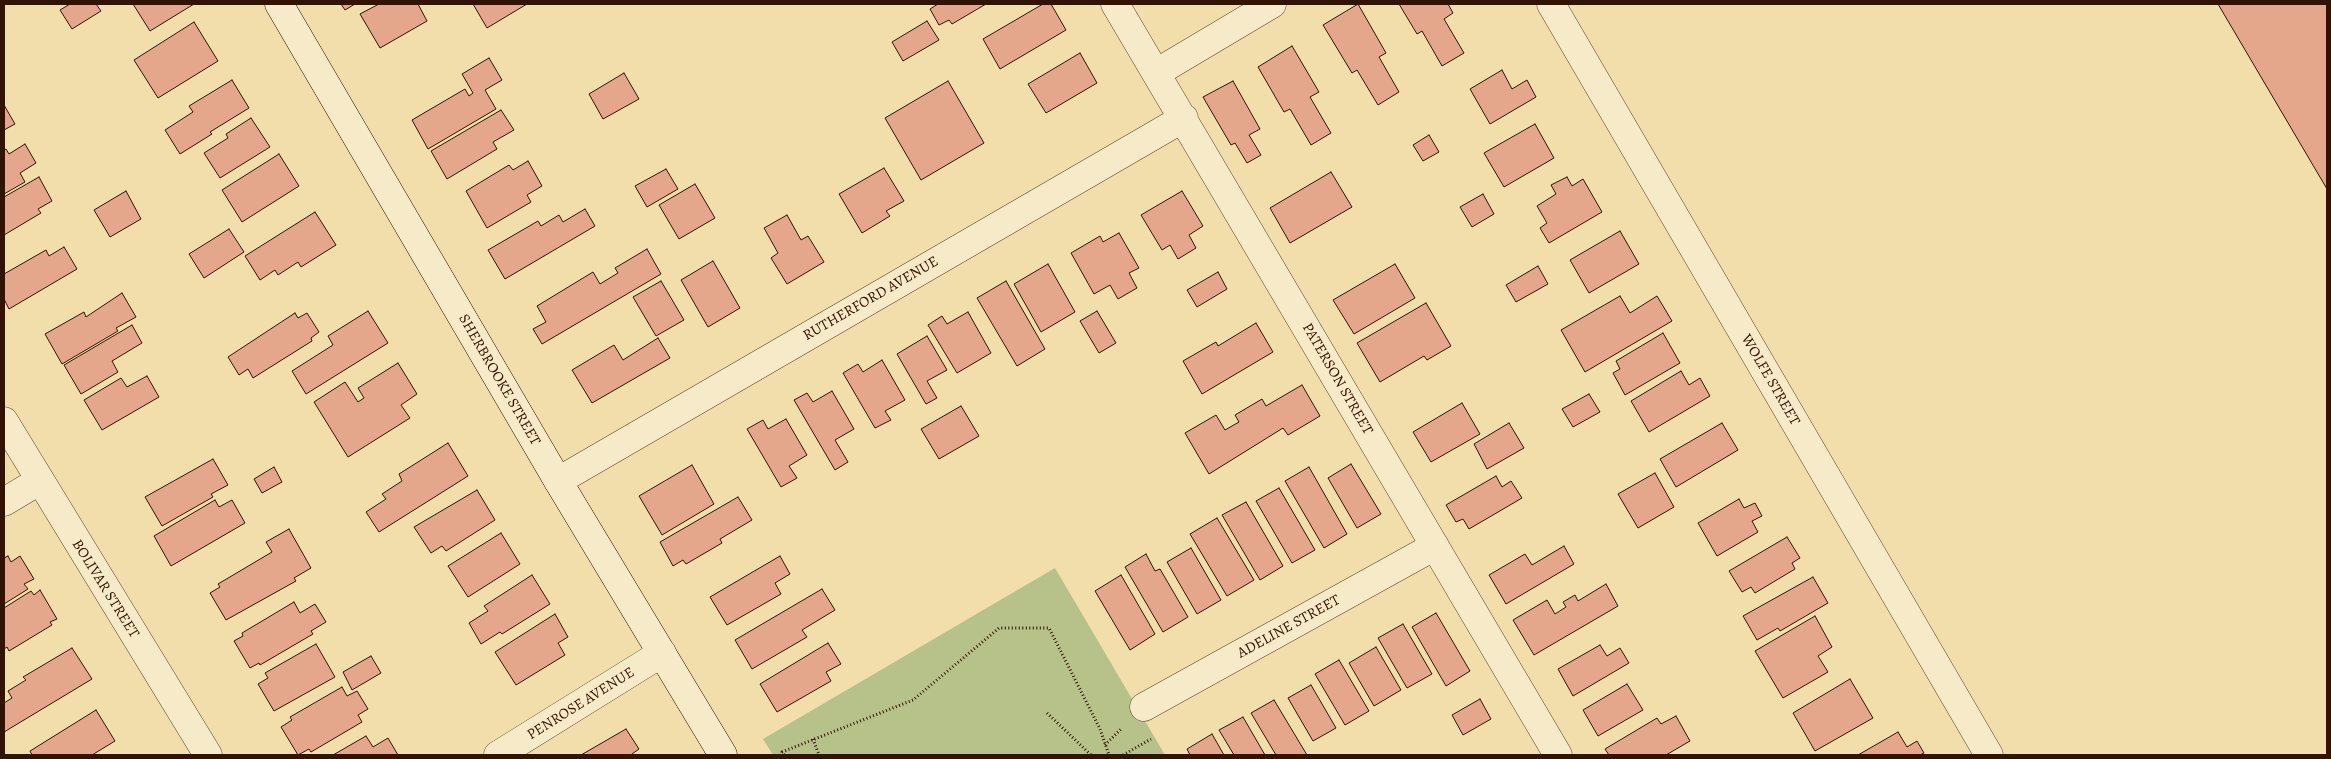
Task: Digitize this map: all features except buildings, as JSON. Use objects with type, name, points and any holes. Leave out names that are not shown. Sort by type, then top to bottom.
[{"type":"street","name":"SHERBROOKE STREET","points":[[279,4],[558,481],[723,755]]},
{"type":"street","name":"PATERSON STREET","points":[[1115,4],[1184,118],[1558,755]]},
{"type":"street","points":[[1156,73],[1272,4]]},
{"type":"street","name":"WOLFE STREET","points":[[1551,4],[1989,755]]},
{"type":"street","name":"RUTHERFORD AVENUE","points":[[558,481],[1184,118]]},
{"type":"street","name":"BOLIVAR STREET","points":[[4,421],[208,755]]},
{"type":"street","points":[[4,502],[39,481]]},
{"type":"street","name":"ADELINE STREET","points":[[1144,707],[1434,546]]},
{"type":"street","name":"PENROSE AVENUE","points":[[498,755],[662,652]]},
{"type":"path","points":[[784,755],[782,752],[914,700],[998,628],[1050,628],[1100,729],[1109,755]]},
{"type":"path","points":[[1047,713],[1091,755]]},
{"type":"path","points":[[1123,755],[1155,736]]},
{"type":"path","points":[[814,740],[818,755]]},
{"type":"green space","points":[[1055,568],[1165,755],[773,755],[763,739]]}]
